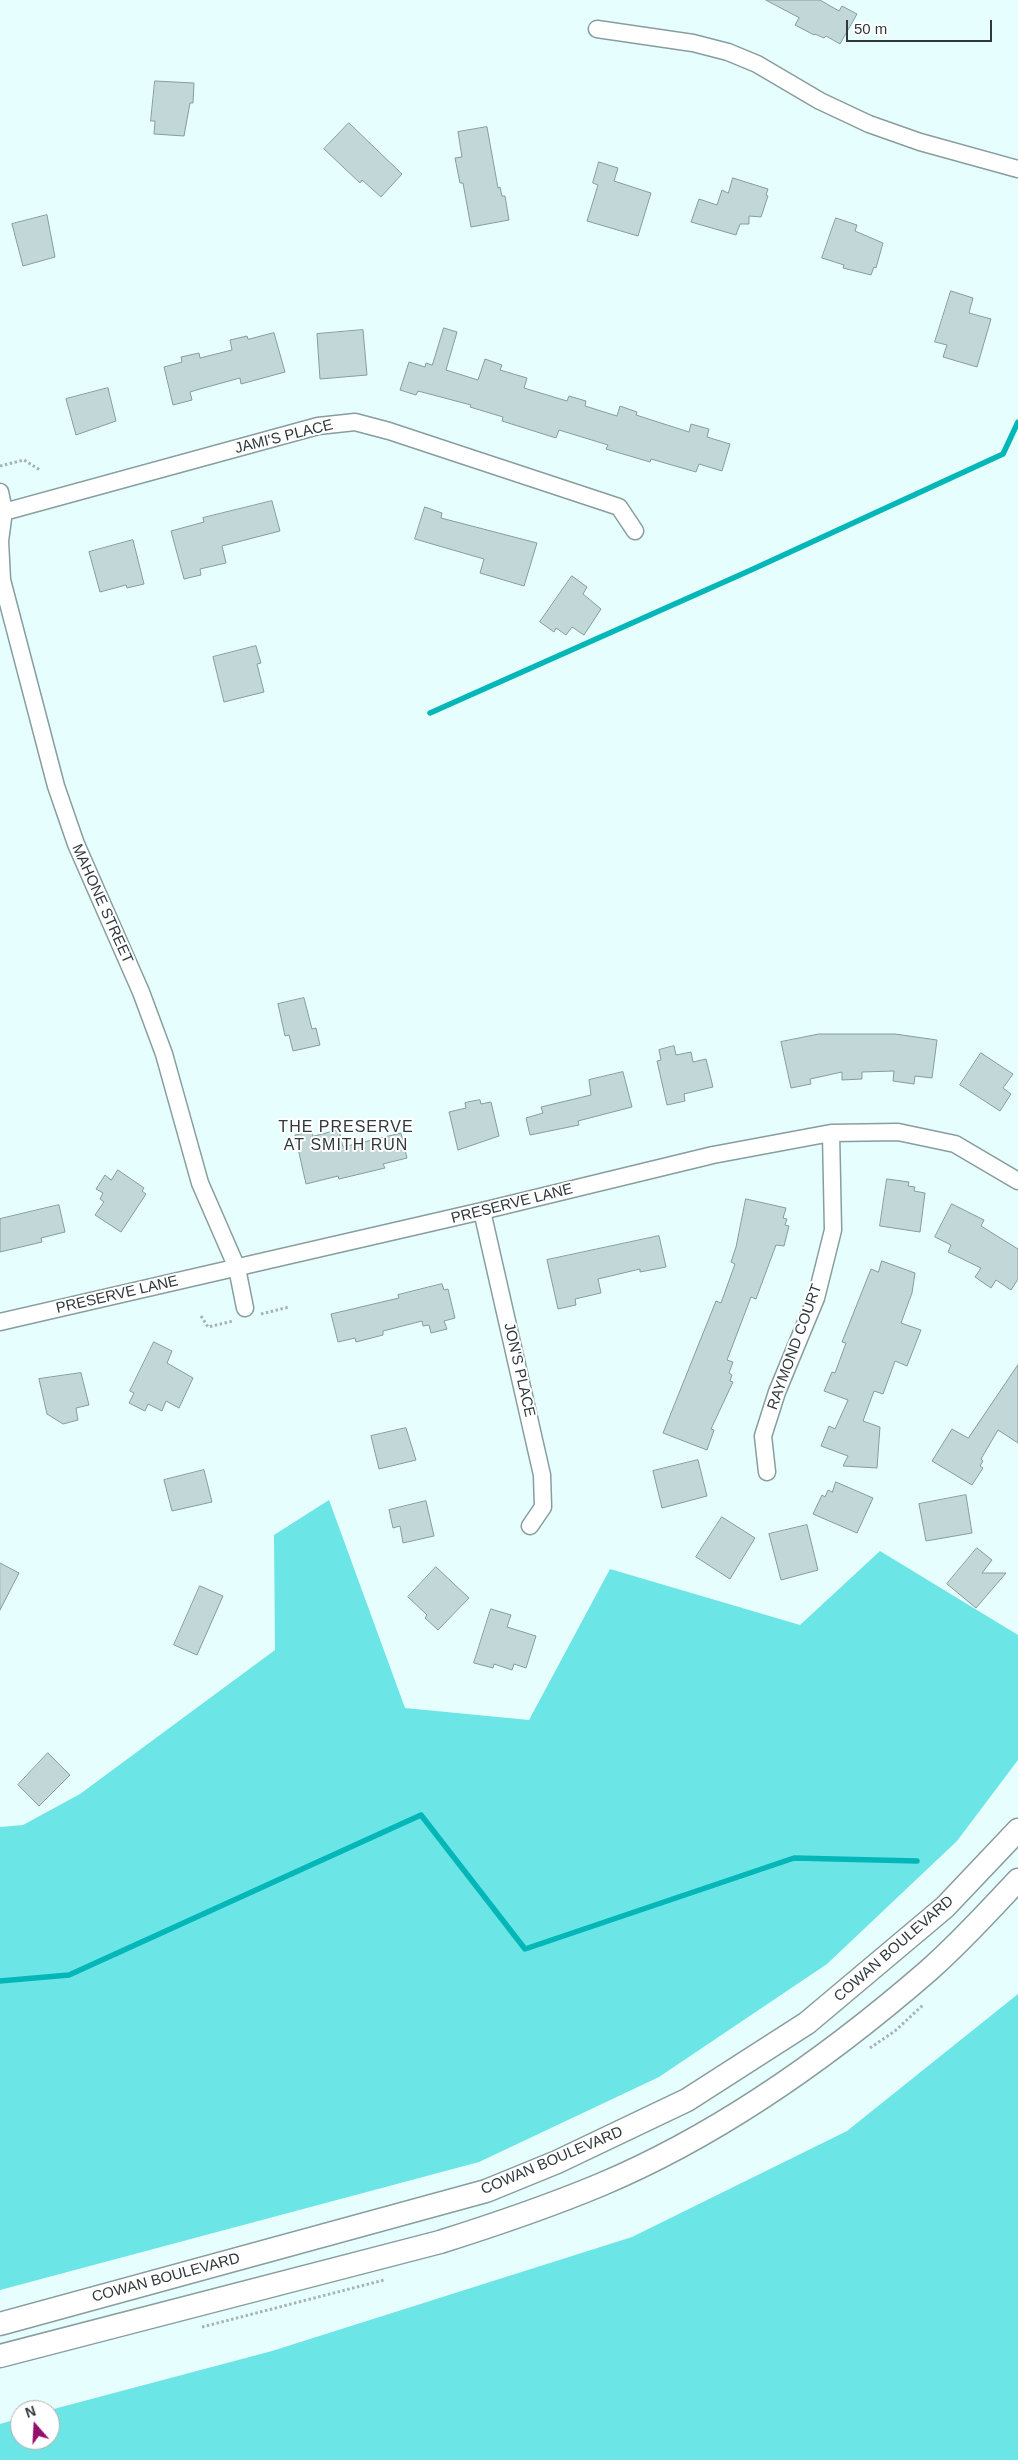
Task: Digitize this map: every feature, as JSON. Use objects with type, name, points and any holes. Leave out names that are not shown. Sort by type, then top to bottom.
[{"type":"main road","name":"COWAN BOULEVARD","points":[[0,2324],[486,2191],[557,2162],[688,2100],[807,2023],[865,1976],[945,1906],[1018,1830]]},
{"type":"main road","points":[[0,2356],[440,2242],[507,2221],[600,2185],[659,2157],[778,2088],[835,2048],[928,1970],[1018,1880]]},
{"type":"main road","points":[[430,2207],[440,2242]]},
{"type":"street","points":[[597,29],[687,43],[728,52],[757,64],[820,101],[869,124],[920,142],[1018,169]]},
{"type":"street","name":"JAMI'S PLACE","points":[[2,512],[318,426],[355,422],[389,430],[620,507],[635,531]]},
{"type":"street","name":"MAHONE STREET","points":[[0,492],[2,512],[0,541],[2,580],[56,786],[76,844],[141,992],[164,1054],[208,1206],[236,1268],[245,1308]]},
{"type":"street","name":"PRESERVE LANE","points":[[0,1322],[482,1211],[713,1155],[831,1133],[898,1132],[955,1144],[1015,1173]]},
{"type":"street","name":"RAYMOND COURT","points":[[767,1472],[763,1436],[778,1392],[816,1298],[833,1230],[831,1133]]},
{"type":"street","name":"JON'S PLACE","points":[[482,1211],[542,1474],[543,1507],[530,1526]]},
{"type":"path","points":[[0,466],[24,460],[40,470]]},
{"type":"shaded area","points":[[329,1500],[405,1708],[529,1720],[610,1569],[800,1625],[880,1551],[1018,1635],[1018,1760],[957,1841],[827,1964],[659,2077],[479,2162],[0,2290],[0,1827],[23,1825],[80,1794],[275,1650],[274,1535]]},
{"type":"shaded area","points":[[1018,1994],[1018,2460],[0,2460],[0,2424],[10,2421],[10,2450],[60,2450],[60,2407],[272,2351],[632,2237],[847,2131]]},
{"type":"building","points":[[766,0],[820,0],[839,11],[842,6],[857,14],[840,44],[826,36],[824,38],[814,35],[795,25],[799,18]]},
{"type":"building","points":[[155,81],[194,83],[193,103],[190,103],[184,136],[154,134],[155,121],[151,121]]},
{"type":"building","points":[[349,123],[402,174],[381,197],[362,180],[360,183],[324,149]]},
{"type":"building","points":[[487,127],[498,188],[500,187],[502,196],[505,196],[509,220],[471,227],[463,183],[460,183],[455,158],[462,157],[458,132]]},
{"type":"building","points":[[599,162],[618,168],[614,181],[651,193],[638,236],[587,221],[598,185],[593,183]]},
{"type":"building","points":[[733,178],[768,189],[766,195],[768,196],[761,217],[749,216],[749,224],[740,224],[736,235],[691,222],[699,199],[717,205],[722,190],[728,193]]},
{"type":"building","points":[[47,215],[55,257],[23,266],[12,224]]},
{"type":"building","points":[[836,218],[857,225],[855,231],[883,243],[876,268],[874,267],[871,275],[843,268],[844,265],[822,258]]},
{"type":"building","points":[[951,291],[973,298],[969,313],[991,319],[977,367],[943,357],[947,345],[935,342]]},
{"type":"building","points":[[444,328],[457,332],[446,370],[478,380],[485,359],[502,365],[500,370],[527,378],[524,388],[567,401],[569,396],[586,401],[585,406],[617,416],[620,406],[637,412],[636,415],[689,432],[691,424],[709,429],[707,437],[730,444],[722,471],[699,464],[696,472],[651,459],[650,462],[606,449],[608,445],[559,430],[556,438],[502,421],[503,417],[470,407],[471,405],[418,391],[416,395],[400,390],[409,362],[425,367],[426,363],[432,365]]},
{"type":"building","points":[[363,330],[367,375],[320,379],[317,334]]},
{"type":"building","points":[[274,333],[285,372],[241,384],[240,378],[200,389],[190,392],[192,400],[173,405],[164,367],[182,362],[181,357],[199,353],[200,358],[232,350],[230,340],[247,336],[248,339]]},
{"type":"building","points":[[108,388],[116,421],[76,435],[66,399]]},
{"type":"building","points":[[272,501],[280,531],[222,546],[226,563],[200,569],[201,575],[184,579],[171,531],[204,522],[203,518]]},
{"type":"building","points":[[425,507],[442,513],[441,518],[537,543],[524,586],[480,573],[484,559],[415,539]]},
{"type":"building","points":[[133,540],[144,584],[127,588],[126,585],[100,592],[89,552]]},
{"type":"building","points":[[572,576],[587,587],[583,594],[601,609],[584,635],[572,627],[566,635],[556,628],[554,632],[540,622]]},
{"type":"building","points":[[256,646],[261,663],[257,664],[264,692],[224,702],[213,657]]},
{"type":"building","points":[[304,998],[312,1029],[316,1028],[320,1045],[293,1051],[289,1035],[285,1036],[278,1004]]},
{"type":"building","points":[[819,1034],[895,1034],[937,1040],[932,1078],[915,1076],[914,1084],[893,1081],[894,1071],[862,1072],[862,1079],[842,1080],[842,1072],[810,1079],[811,1084],[791,1088],[781,1042]]},
{"type":"building","points":[[674,1046],[676,1055],[691,1052],[693,1062],[706,1059],[713,1087],[684,1094],[685,1101],[667,1105],[657,1061],[661,1060],[659,1050]]},
{"type":"building","points":[[981,1053],[1013,1074],[1003,1088],[1011,1094],[1000,1111],[960,1085]]},
{"type":"building","points":[[623,1072],[632,1107],[578,1121],[579,1125],[530,1135],[526,1118],[543,1113],[541,1107],[591,1095],[589,1080]]},
{"type":"building","points":[[480,1100],[481,1104],[491,1102],[499,1136],[458,1150],[449,1112],[466,1108],[465,1103]]},
{"type":"building","points":[[339,1130],[343,1147],[401,1133],[407,1158],[383,1164],[385,1168],[339,1179],[338,1176],[306,1184],[295,1135],[312,1131],[313,1136]]},
{"type":"building","points":[[118,1170],[144,1188],[142,1191],[146,1194],[121,1232],[95,1215],[104,1202],[100,1199],[103,1193],[96,1189],[105,1175],[111,1180]]},
{"type":"building","points":[[887,1179],[909,1182],[908,1186],[915,1187],[914,1191],[925,1193],[920,1232],[880,1226]]},
{"type":"building","points":[[746,1199],[786,1208],[783,1218],[787,1219],[785,1225],[789,1226],[784,1246],[776,1245],[756,1299],[751,1297],[727,1360],[733,1362],[729,1373],[732,1375],[730,1381],[733,1382],[711,1429],[714,1430],[707,1450],[663,1433],[716,1301],[721,1303],[735,1264],[731,1262]]},
{"type":"building","points":[[952,1204],[984,1220],[981,1226],[1018,1249],[1018,1279],[1011,1290],[996,1280],[991,1288],[975,1277],[981,1268],[948,1252],[951,1245],[935,1237]]},
{"type":"building","points":[[59,1205],[65,1232],[41,1238],[42,1242],[0,1252],[0,1219]]},
{"type":"building","points":[[659,1236],[666,1267],[640,1272],[640,1269],[598,1279],[601,1293],[575,1299],[576,1305],[558,1309],[547,1260]]},
{"type":"building","points":[[882,1261],[915,1273],[912,1293],[901,1323],[921,1330],[907,1366],[895,1361],[883,1394],[874,1391],[863,1421],[880,1427],[877,1468],[843,1466],[848,1456],[821,1446],[829,1426],[835,1429],[848,1400],[824,1391],[832,1372],[835,1373],[846,1343],[842,1342],[871,1269],[878,1272]]},
{"type":"building","points":[[442,1284],[444,1290],[448,1289],[455,1318],[444,1321],[447,1329],[431,1333],[429,1325],[423,1326],[422,1321],[383,1331],[383,1335],[356,1342],[355,1338],[338,1342],[331,1314],[399,1298],[398,1295]]},
{"type":"building","points":[[154,1342],[172,1351],[167,1363],[193,1378],[179,1408],[166,1401],[162,1411],[148,1404],[145,1411],[129,1403],[134,1393],[130,1391]]},
{"type":"building","points":[[1018,1365],[1018,1443],[998,1430],[981,1459],[983,1461],[980,1466],[983,1468],[972,1485],[932,1461],[952,1429],[968,1438]]},
{"type":"building","points":[[81,1373],[89,1405],[76,1408],[78,1420],[63,1424],[47,1414],[39,1379]]},
{"type":"building","points":[[406,1428],[416,1460],[379,1469],[371,1436]]},
{"type":"building","points":[[698,1460],[707,1496],[662,1508],[653,1471]]},
{"type":"building","points":[[204,1470],[212,1502],[172,1511],[164,1480]]},
{"type":"building","points":[[836,1482],[873,1498],[857,1533],[813,1514],[822,1495],[825,1497],[828,1490],[832,1492]]},
{"type":"building","points":[[966,1495],[972,1533],[926,1541],[919,1504]]},
{"type":"building","points":[[426,1501],[434,1536],[403,1543],[400,1526],[393,1528],[389,1510]]},
{"type":"building","points":[[722,1517],[755,1538],[730,1579],[696,1557]]},
{"type":"building","points":[[807,1525],[818,1570],[781,1580],[769,1534]]},
{"type":"building","points":[[977,1548],[992,1560],[982,1573],[1006,1573],[976,1608],[947,1584]]},
{"type":"building","points":[[0,1563],[19,1573],[0,1610]]},
{"type":"building","points":[[436,1567],[469,1598],[438,1630],[425,1618],[427,1615],[408,1597]]},
{"type":"building","points":[[200,1586],[223,1596],[197,1655],[174,1645]]},
{"type":"building","points":[[491,1609],[511,1615],[507,1627],[536,1636],[526,1668],[514,1664],[512,1670],[494,1664],[493,1668],[474,1663]]},
{"type":"building","points":[[48,1753],[70,1775],[39,1806],[18,1785]]},
{"type":"waterway","points":[[430,713],[751,570],[1003,454],[1018,422]]},
{"type":"waterway","points":[[0,1981],[69,1975],[421,1815],[525,1949],[794,1858],[917,1861]]},
{"type":"district","name":"THE PRESERVE AT SMITH RUN","points":[[346,1137]]}]
